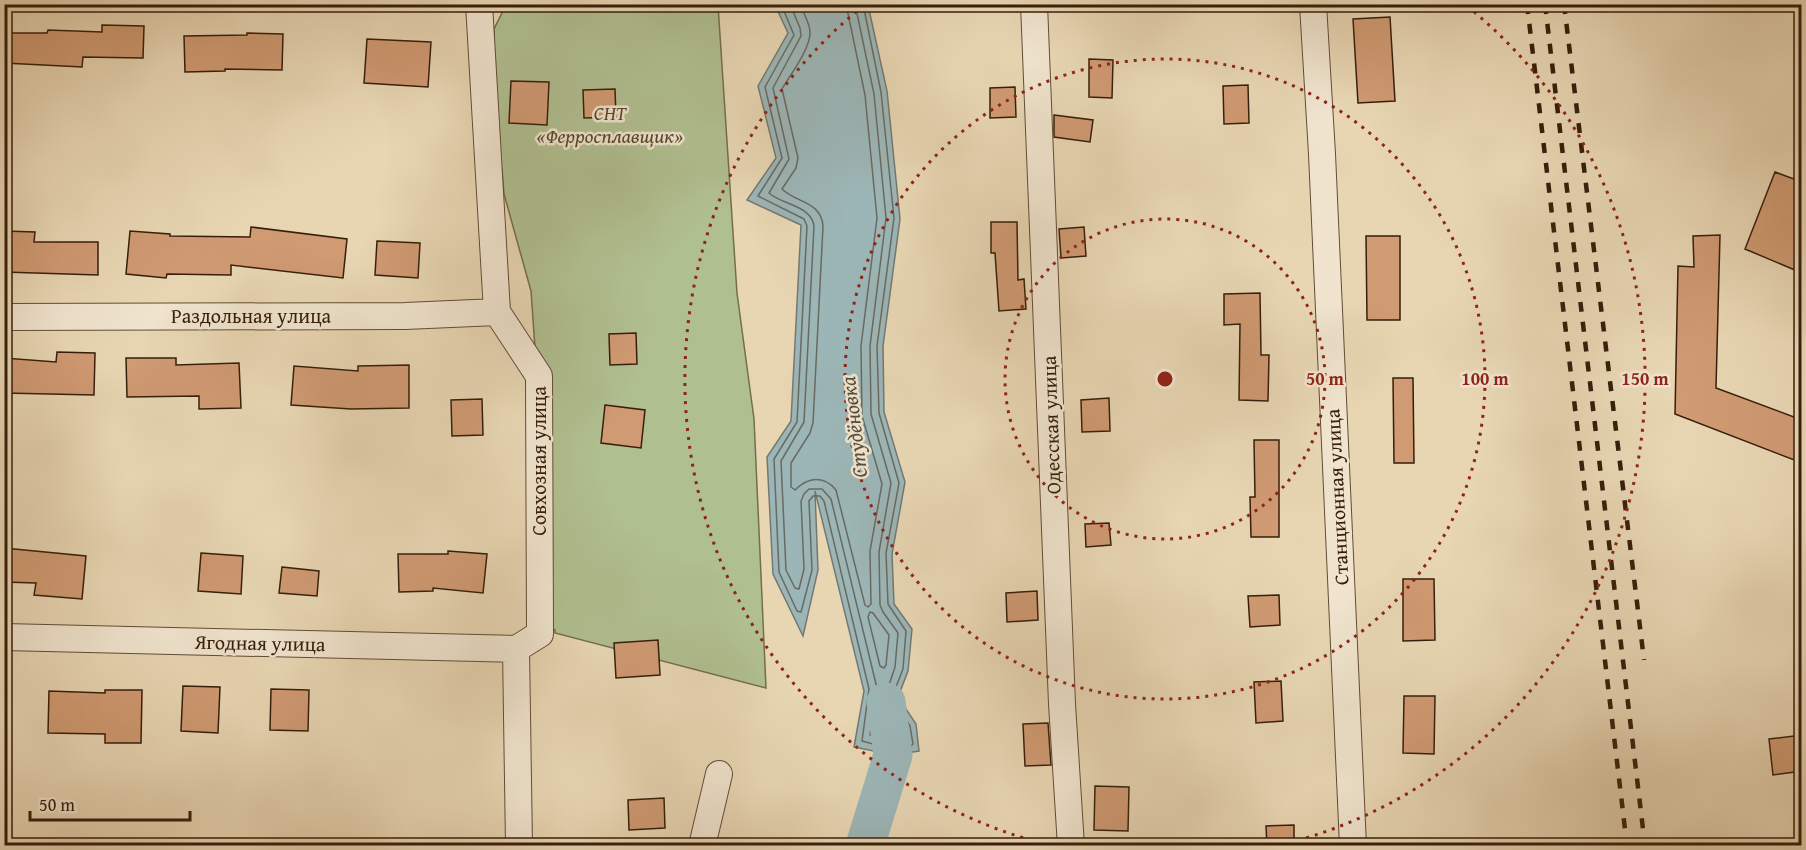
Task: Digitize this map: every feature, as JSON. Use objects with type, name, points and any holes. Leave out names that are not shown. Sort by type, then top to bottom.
[{"type":"street","name":"Совхозная улица","points":[[479,4],[497,312],[539,376],[540,634],[516,649]]},
{"type":"street","name":"Одесская улица","points":[[1034,4],[1062,704],[1071,846]]},
{"type":"street","name":"Станционная улица","points":[[1313,4],[1323,166],[1353,846]]},
{"type":"street","name":"Раздольная улица","points":[[4,317],[405,316],[497,312]]},
{"type":"street","name":"Ягодная улица","points":[[4,638],[516,649]]},
{"type":"street","points":[[516,649],[519,846]]},
{"type":"street","points":[[702,846],[719,774]]},
{"type":"green space","name":"СНТ «Ферросплавщик»","points":[[506,5],[718,5],[737,293],[754,419],[766,688],[555,633],[555,630],[549,629],[545,491],[531,291],[504,194],[502,169],[494,155],[494,29]]},
{"type":"water","points":[[775,5],[868,5],[887,91],[900,219],[883,346],[884,412],[905,482],[892,554],[894,604],[912,629],[908,671],[898,697],[916,724],[919,751],[893,755],[854,747],[864,691],[815,491],[818,570],[803,636],[773,574],[767,457],[791,421],[801,225],[747,200],[776,158],[758,86],[788,33]]},
{"type":"building","points":[[1390,17],[1395,101],[1358,103],[1353,19]]},
{"type":"building","points":[[102,25],[144,26],[143,58],[83,57],[82,67],[4,63],[4,33],[47,33],[48,30],[102,32]]},
{"type":"building","points":[[247,33],[283,34],[282,70],[225,69],[225,71],[185,72],[184,36],[247,35]]},
{"type":"building","points":[[367,39],[431,42],[428,87],[364,83]]},
{"type":"building","points":[[1089,59],[1113,60],[1112,98],[1089,97]]},
{"type":"building","points":[[511,81],[549,82],[547,125],[509,123]]},
{"type":"building","points":[[1248,85],[1249,123],[1224,124],[1223,86]]},
{"type":"building","points":[[1015,87],[1016,117],[990,118],[990,88]]},
{"type":"building","points":[[615,89],[616,117],[584,118],[583,90]]},
{"type":"building","points":[[1054,115],[1093,120],[1090,142],[1054,137]]},
{"type":"building","points":[[1775,172],[1802,182],[1802,273],[1745,249]]},
{"type":"building","points":[[991,222],[1017,222],[1018,280],[1024,279],[1026,309],[999,311],[995,253],[991,253]]},
{"type":"building","points":[[251,227],[347,239],[343,278],[231,265],[231,275],[167,274],[166,278],[126,274],[130,231],[170,234],[170,236],[250,237]]},
{"type":"building","points":[[1084,227],[1086,256],[1061,258],[1059,229]]},
{"type":"building","points":[[4,231],[35,232],[34,242],[98,242],[98,275],[4,272]]},
{"type":"building","points":[[1720,235],[1716,388],[1802,420],[1802,463],[1675,414],[1678,266],[1694,267],[1693,236]]},
{"type":"building","points":[[1366,236],[1400,236],[1400,320],[1367,320]]},
{"type":"building","points":[[377,241],[420,243],[418,278],[375,275]]},
{"type":"building","points":[[1260,293],[1261,355],[1269,355],[1268,401],[1239,400],[1240,324],[1224,325],[1224,294]]},
{"type":"building","points":[[636,333],[637,364],[610,365],[609,334]]},
{"type":"building","points":[[57,352],[95,353],[94,395],[4,393],[4,358],[56,362]]},
{"type":"building","points":[[126,358],[176,358],[176,365],[239,363],[241,408],[199,409],[199,396],[127,397]]},
{"type":"building","points":[[409,365],[409,408],[351,409],[291,405],[294,366],[358,371],[358,366]]},
{"type":"building","points":[[1393,378],[1413,378],[1414,463],[1394,463]]},
{"type":"building","points":[[1109,398],[1110,431],[1082,432],[1081,400]]},
{"type":"building","points":[[482,399],[483,435],[452,436],[451,400]]},
{"type":"building","points":[[605,405],[645,410],[641,448],[601,443]]},
{"type":"building","points":[[1254,440],[1279,440],[1279,537],[1251,537],[1250,497],[1255,497]]},
{"type":"building","points":[[1109,523],[1111,545],[1086,547],[1085,524]]},
{"type":"building","points":[[4,548],[86,556],[82,599],[34,595],[36,583],[4,582]]},
{"type":"building","points":[[448,551],[487,554],[483,593],[433,588],[433,591],[399,592],[398,554],[448,554]]},
{"type":"building","points":[[201,553],[243,556],[241,594],[198,591]]},
{"type":"building","points":[[282,567],[319,571],[317,596],[279,593]]},
{"type":"building","points":[[1403,579],[1434,579],[1435,640],[1403,641]]},
{"type":"building","points":[[1037,591],[1038,620],[1007,622],[1006,593]]},
{"type":"building","points":[[1279,595],[1280,625],[1250,627],[1248,596]]},
{"type":"building","points":[[658,640],[660,675],[616,678],[614,643]]},
{"type":"building","points":[[1281,681],[1283,721],[1256,723],[1254,682]]},
{"type":"building","points":[[183,686],[220,687],[218,733],[181,731]]},
{"type":"building","points":[[271,689],[309,690],[308,731],[270,730]]},
{"type":"building","points":[[105,690],[142,690],[141,743],[105,743],[105,734],[48,733],[49,691],[105,693]]},
{"type":"building","points":[[1404,696],[1435,696],[1434,754],[1403,753]]},
{"type":"building","points":[[1048,723],[1051,765],[1025,766],[1023,724]]},
{"type":"building","points":[[1802,735],[1802,771],[1773,775],[1769,739]]},
{"type":"building","points":[[1095,786],[1129,787],[1128,831],[1094,830]]},
{"type":"building","points":[[664,798],[665,828],[629,830],[628,800]]},
{"type":"building","points":[[1294,825],[1294,846],[1267,846],[1266,826]]},
{"type":"waterway","name":"Студёновка","points":[[865,846],[893,755],[886,702]]},
{"type":"railway","points":[[1527,4],[1627,846]]},
{"type":"railway","points":[[1545,4],[1645,846]]},
{"type":"railway","points":[[1564,4],[1644,660]]}]
